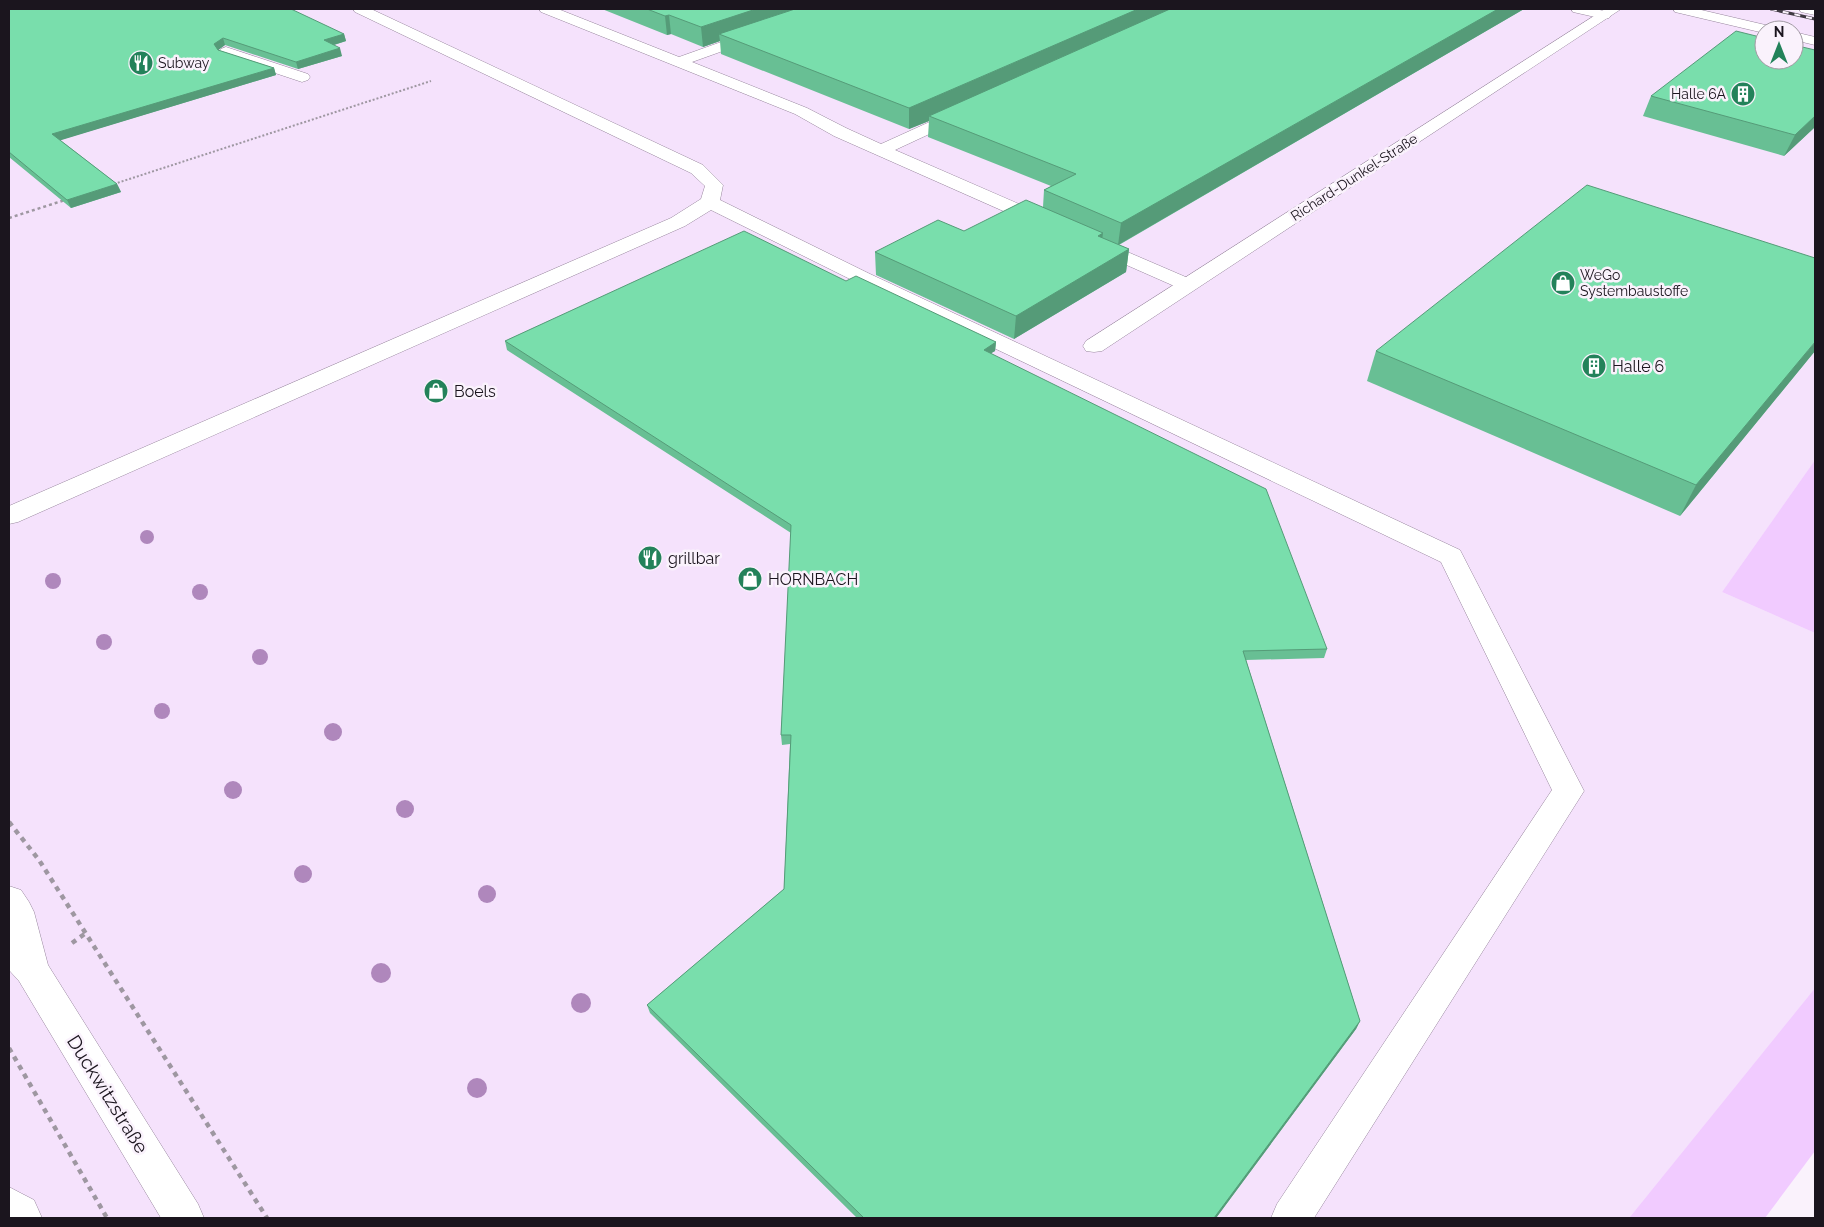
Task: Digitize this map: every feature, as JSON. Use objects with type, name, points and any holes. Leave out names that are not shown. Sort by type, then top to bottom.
[{"type":"street","points":[[9,516],[678,222],[710,202],[714,185],[697,169],[360,9]]},
{"type":"street","points":[[546,9],[801,111],[840,132],[1059,228]]},
{"type":"street","points":[[1578,9],[1609,12]]},
{"type":"street","points":[[1680,9],[1754,26]]},
{"type":"street","points":[[1806,9],[1815,11]]},
{"type":"street","name":"Richard-Dunkel-Straße","points":[[1094,346],[1609,12]]},
{"type":"street","points":[[678,62],[768,30]]},
{"type":"street","points":[[226,52],[302,77]]},
{"type":"street","points":[[881,150],[979,105]]},
{"type":"street","points":[[710,202],[863,278],[1450,556],[1568,792],[1291,1218]]},
{"type":"street","points":[[1076,236],[1188,284]]},
{"type":"street","name":"Duckwitzstraße","points":[[9,900],[17,912],[20,959],[184,1218]]},
{"type":"street","points":[[9,1207],[20,1214],[22,1218]]},
{"type":"path","points":[[114,184],[480,65]]},
{"type":"path","points":[[9,218],[68,199]]},
{"type":"path","points":[[9,822],[39,860],[267,1218]]},
{"type":"path","points":[[9,1048],[107,1218]]},
{"type":"shaded area","points":[[9,9],[1785,9],[1815,16],[1815,460],[1722,592],[1815,633],[1815,988],[1629,1218],[9,1218]]},
{"type":"shaded area","points":[[1815,460],[1815,633],[1722,592]]},
{"type":"shaded area","points":[[1815,988],[1815,1151],[1765,1218],[1629,1218]]},
{"type":"building","points":[[9,9],[291,9],[344,34],[324,40],[340,48],[296,62],[223,38],[214,44],[218,50],[274,68],[52,134],[117,184],[67,200],[9,152]]},
{"type":"building","points":[[647,9],[756,9],[701,27]]},
{"type":"building","points":[[795,9],[1138,9],[909,108],[719,34]]},
{"type":"building","points":[[1170,9],[1498,9],[1121,223],[1044,190],[1076,174],[929,116]]},
{"type":"building","name":"Halle 6A","points":[[1736,31],[1754,36],[1754,70],[1804,70],[1804,47],[1815,50],[1815,116],[1795,135],[1651,96]]},
{"type":"building","name":"Halle 6","points":[[1587,185],[1815,258],[1815,342],[1696,485],[1376,351]]},
{"type":"building","points":[[1026,200],[1103,233],[1098,236],[1129,249],[1016,316],[875,252],[938,220],[964,231]]},
{"type":"building","points":[[744,231],[846,281],[856,276],[996,342],[984,350],[1266,489],[1327,649],[1243,651],[1360,1021],[1214,1218],[864,1218],[647,1005],[784,889],[791,735],[781,735],[791,525],[505,341]]},
{"type":"railway","points":[[1771,9],[1815,19]]},
{"type":"place","name":"Subway","points":[[141,63]]},
{"type":"place","name":"Halle 6A","points":[[1743,94]]},
{"type":"place","name":"WeGo Systembaustoffe","points":[[1563,283]]},
{"type":"place","name":"Halle 6","points":[[1594,366]]},
{"type":"place","name":"Boels","points":[[436,391]]},
{"type":"place","name":"grillbar","points":[[650,558]]},
{"type":"place","name":"HORNBACH","points":[[750,579]]}]
